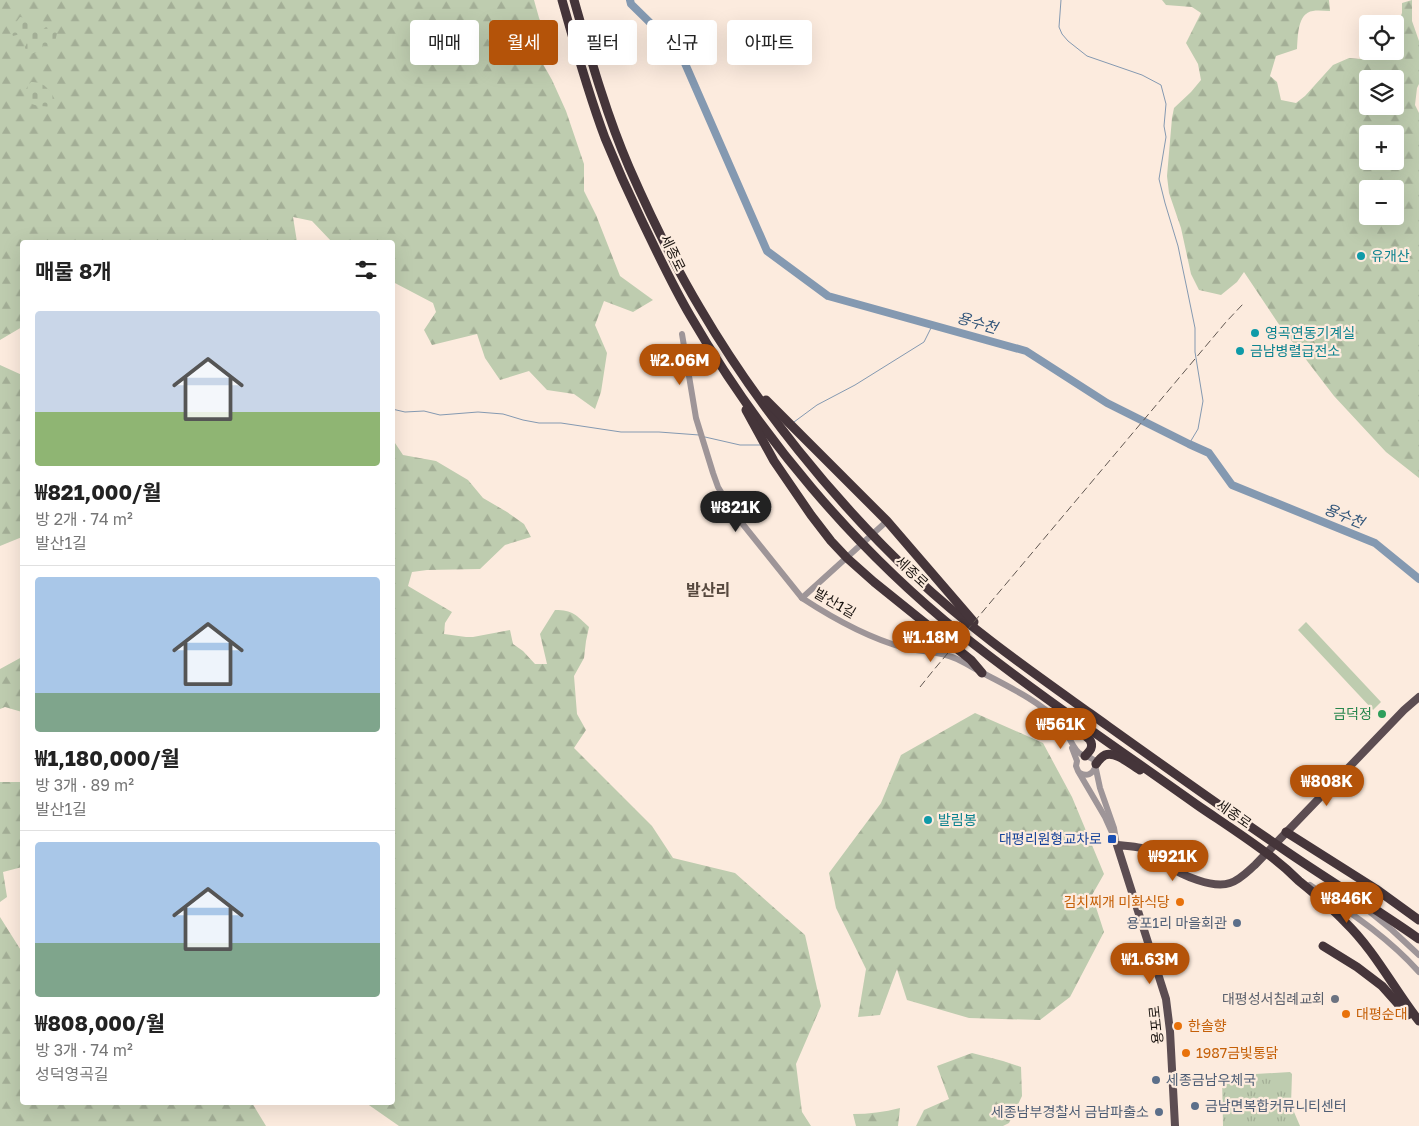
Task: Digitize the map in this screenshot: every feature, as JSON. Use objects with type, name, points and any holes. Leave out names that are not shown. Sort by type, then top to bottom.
[{"type":"highway","name":"세종로","points":[[562,0],[593,104],[620,174],[669,277],[690,316],[760,428],[856,536],[906,587],[962,634],[1029,684],[1274,859],[1324,902],[1355,932],[1419,1021]]},
{"type":"highway","name":"세종로","points":[[574,0],[595,73],[628,165],[681,274],[731,358],[776,414],[796,447],[836,494],[917,579],[970,624],[1046,682],[1265,837],[1419,939]]},
{"type":"highway","points":[[776,414],[806,440],[887,520],[990,639]]},
{"type":"highway","points":[[760,428],[774,461],[821,528],[847,558],[971,660],[982,673]]},
{"type":"highway","points":[[1029,684],[1090,740],[1092,747],[1084,756]]},
{"type":"highway","points":[[1096,766],[1102,756],[1116,756],[1195,803]]},
{"type":"highway","points":[[1286,832],[1384,894],[1419,920]]},
{"type":"highway","points":[[1323,946],[1357,967],[1382,986],[1419,1027]]},
{"type":"main road","points":[[1116,842],[1142,849],[1182,874],[1214,884],[1230,883],[1244,875],[1404,710],[1419,697]]},
{"type":"main road","name":"용포로","points":[[1116,842],[1166,999],[1176,1126]]},
{"type":"street","name":"발산1길","points":[[682,334],[696,418],[718,487],[744,526],[802,598],[870,637],[906,648],[927,650],[956,658],[1045,709],[1066,730]]},
{"type":"street","points":[[802,598],[887,520]]},
{"type":"street","points":[[1066,730],[1075,748],[1084,756],[1094,760],[1100,788],[1114,828],[1116,842]]},
{"type":"street","points":[[1066,730],[1077,761],[1076,766],[1116,842]]},
{"type":"street","points":[[1077,761],[1084,756]]},
{"type":"street","points":[[1080,773],[1090,774],[1096,766]]},
{"type":"street","points":[[1310,867],[1355,900],[1419,955]]},
{"type":"street","points":[[1284,868],[1385,939],[1419,972]]},
{"type":"green space","points":[[0,0],[534,0],[540,20],[489,20],[489,65],[544,65],[566,111],[584,164],[584,191],[596,215],[620,276],[653,300],[633,312],[604,301],[595,325],[607,353],[601,392],[595,409],[574,394],[547,390],[529,371],[500,380],[485,358],[477,334],[432,345],[424,330],[436,312],[433,303],[395,283],[395,240],[330,240],[312,221],[293,217],[297,240],[20,240],[20,328],[0,340]]},
{"type":"green space","points":[[1162,0],[1329,0],[1330,11],[1313,11],[1304,16],[1299,26],[1297,49],[1276,56],[1270,76],[1277,82],[1281,100],[1296,103],[1305,96],[1333,65],[1349,58],[1359,60],[1404,60],[1404,15],[1401,15],[1402,3],[1412,0],[1412,21],[1419,41],[1419,84],[1415,105],[1419,113],[1419,478],[1386,452],[1334,396],[1278,323],[1244,272],[1237,282],[1221,295],[1199,290],[1191,274],[1181,228],[1169,193],[1167,176],[1174,108],[1201,80],[1198,64],[1186,43],[1201,13],[1192,7],[1166,5]]},
{"type":"green space","points":[[20,17],[27,18],[41,31],[46,27],[57,33],[55,42],[57,46],[54,51],[45,44],[38,52],[31,54],[26,52],[25,47],[30,37],[27,32],[13,36],[10,32]]},
{"type":"green space","points":[[31,82],[40,83],[52,94],[56,102],[54,106],[41,106],[29,103],[25,95],[26,89]]},
{"type":"green space","points":[[0,365],[20,374],[20,538],[0,546]]},
{"type":"green space","points":[[395,443],[403,455],[436,461],[468,480],[483,498],[524,524],[531,537],[505,545],[480,569],[412,572],[408,586],[452,612],[445,623],[444,634],[473,637],[510,630],[513,644],[523,651],[535,664],[547,664],[540,634],[555,610],[570,612],[589,627],[584,658],[574,676],[577,714],[586,730],[574,748],[652,826],[673,858],[735,873],[805,935],[821,1006],[796,1064],[802,1112],[811,1126],[399,1126],[369,1105],[395,1105]]},
{"type":"green space","points":[[1306,622],[1381,702],[1373,710],[1298,630]]},
{"type":"green space","points":[[20,658],[20,711],[5,707],[0,709],[0,669]]},
{"type":"green space","points":[[975,713],[1043,743],[1072,797],[1104,874],[1092,895],[1104,932],[1070,997],[1040,1020],[969,1018],[907,1000],[897,969],[880,1015],[858,1017],[866,969],[836,908],[829,873],[881,803],[901,755]]},
{"type":"green space","points":[[0,782],[20,782],[20,868],[3,872],[7,897],[0,902]]},
{"type":"green space","points":[[0,917],[20,949],[20,1105],[253,1105],[266,1126],[0,1126]]},
{"type":"green space","points":[[972,1053],[1021,1067],[1022,1096],[1009,1123],[1003,1126],[916,1126],[924,1110],[949,1099],[937,1066]]},
{"type":"green space","points":[[1290,1072],[1292,1074],[1291,1105],[1300,1126],[1223,1126],[1222,1076]]},
{"type":"green space","points":[[900,1108],[898,1126],[856,1126],[853,1114],[865,1114]]},
{"type":"waterway","name":"용수천","points":[[630,0],[631,4],[680,52],[767,251],[828,296],[1026,351],[1107,403],[1209,453],[1232,485],[1375,543],[1419,579]]},
{"type":"waterway","points":[[1061,0],[1059,27],[1068,41],[1087,56],[1142,75],[1161,85],[1166,104],[1164,126],[1166,137],[1159,179],[1178,246],[1195,328],[1195,352],[1203,401],[1198,429],[1189,444]]},
{"type":"waterway","points":[[794,422],[817,405],[855,385],[924,342],[933,324]]},
{"type":"waterway","points":[[395,410],[405,412],[424,411],[440,415],[478,412],[503,414],[539,423],[561,423],[621,432],[699,435]]},
{"type":"waterway","points":[[705,437],[740,445],[760,445]]},
{"type":"railway","points":[[920,687],[1243,304]]},
{"type":"place","name":"유개산","points":[[1361,256]]},
{"type":"place","name":"영곡연동기계실","points":[[1255,333]]},
{"type":"place","name":"금남병렬급전소","points":[[1240,351]]},
{"type":"place","name":"금덕정","points":[[1382,714]]},
{"type":"place","name":"발림봉","points":[[928,820]]},
{"type":"place","name":"대평리원형교차로","points":[[1112,839]]},
{"type":"place","name":"김치찌개 미화식당","points":[[1180,902]]},
{"type":"place","name":"용포1리 마을회관","points":[[1237,923]]},
{"type":"place","name":"대평성서침례교회","points":[[1335,999]]},
{"type":"place","name":"대평순대","points":[[1346,1014]]},
{"type":"place","name":"한솔향","points":[[1178,1026]]},
{"type":"place","name":"1987금빛통닭","points":[[1186,1053]]},
{"type":"place","name":"세종금남우체국","points":[[1156,1080]]},
{"type":"place","name":"금남면복합커뮤니티센터","points":[[1195,1106]]},
{"type":"place","name":"세종남부경찰서 금남파출소","points":[[1159,1112]]},
{"type":"district","name":"발산리","points":[[708,590]]}]
